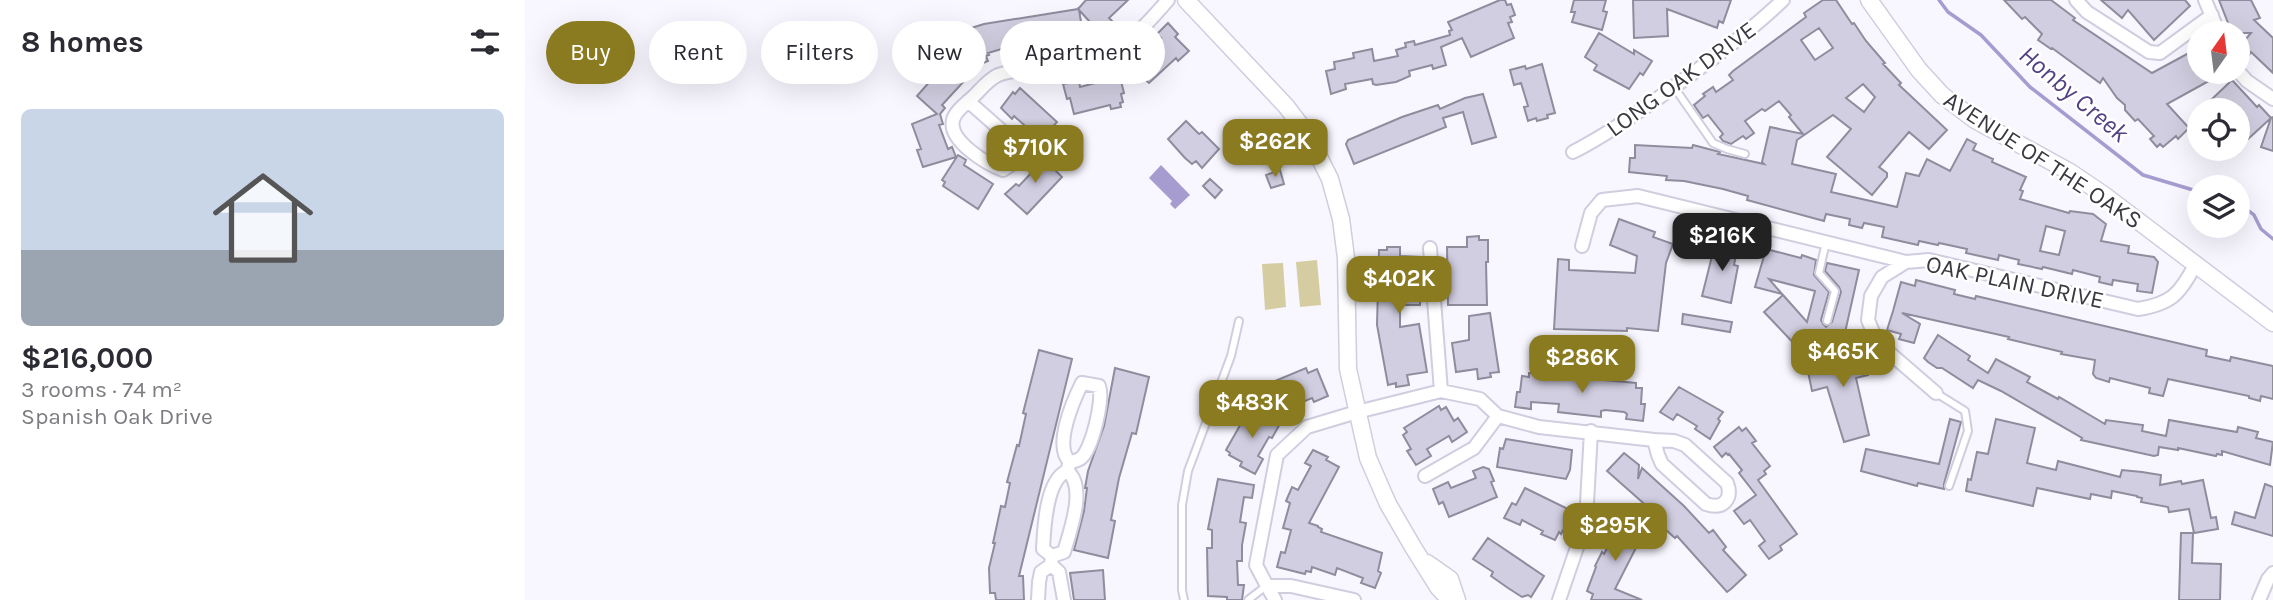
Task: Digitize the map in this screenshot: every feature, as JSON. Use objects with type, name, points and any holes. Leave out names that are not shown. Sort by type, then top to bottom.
[{"type":"street","points":[[968,101],[1011,139],[1018,152],[1016,161],[1003,170],[989,165],[956,136],[952,123],[968,101],[995,76],[1025,67],[1061,66],[1083,61],[1104,51],[1138,32],[1168,0]]},
{"type":"street","points":[[1186,0],[1286,106],[1308,135],[1330,179],[1341,219],[1346,258],[1348,369],[1367,458],[1388,504],[1438,587],[1450,600]]},
{"type":"street","name":"LONG OAK DRIVE","points":[[1573,152],[1604,136],[1714,59],[1783,0]]},
{"type":"street","name":"AVENUE OF THE OAKS","points":[[1869,0],[1919,70],[1942,95],[1975,120],[2070,172],[2104,195],[2273,323]]},
{"type":"street","points":[[2076,0],[2087,12],[2149,52],[2159,53],[2212,15]]},
{"type":"street","points":[[2205,0],[2214,21]]},
{"type":"street","points":[[2251,84],[2273,99]]},
{"type":"street","points":[[1582,246],[1591,213],[1602,200],[1638,196],[1906,262]]},
{"type":"street","points":[[1430,248],[1441,391]]},
{"type":"street","name":"OAK PLAIN DRIVE","points":[[1936,393],[1877,342],[1868,320],[1871,296],[1882,276],[1906,262],[1929,260],[2138,309],[2160,306],[2184,287],[2195,265]]},
{"type":"street","points":[[1038,600],[1041,572],[1051,561],[1064,552],[1077,499],[1076,482],[1068,467],[1062,448],[1076,394],[1082,383],[1099,386],[1102,393],[1101,402],[1089,446],[1081,458],[1068,467],[1060,474],[1053,485],[1048,502],[1043,549],[1051,561],[1059,572],[1064,600]]},
{"type":"street","points":[[1275,600],[1256,565],[1277,454],[1307,427],[1441,391],[1480,399],[1498,415],[1539,427],[1674,441],[1685,445],[1727,483],[1730,491],[1728,499],[1722,505],[1714,507],[1706,504],[1662,464],[1654,440]]},
{"type":"street","points":[[1425,476],[1474,448],[1498,415]]},
{"type":"street","points":[[1559,600],[1586,521],[1591,431]]},
{"type":"street","points":[[1420,558],[1450,579],[1457,600]]},
{"type":"street","points":[[2262,598],[2268,579],[2273,573]]},
{"type":"street","points":[[1267,586],[1291,586],[1355,600]]},
{"type":"lane","points":[[1674,87],[1713,142],[1745,154]]},
{"type":"lane","points":[[1826,242],[1819,273],[1835,291],[1827,321]]},
{"type":"lane","points":[[1184,600],[1182,505],[1188,471],[1231,356],[1239,321]]},
{"type":"lane","points":[[1936,393],[1965,411],[1968,431],[1949,486]]},
{"type":"lane","points":[[1248,600],[1267,586]]},
{"type":"shaded area","points":[[1161,165],[1190,195],[1175,209],[1170,204],[1172,201],[1149,178]]},
{"type":"shaded area","points":[[1317,260],[1321,305],[1300,307],[1296,262]]},
{"type":"shaded area","points":[[1283,263],[1286,307],[1265,310],[1262,264]]},
{"type":"building","points":[[1086,0],[1128,0],[1109,18],[1112,21],[1089,21],[1079,10],[1081,21],[1003,21],[1078,9]]},
{"type":"building","points":[[1505,0],[1507,5],[1511,4],[1515,15],[1510,17],[1512,22],[1508,23],[1514,38],[1471,57],[1462,38],[1441,47],[1446,65],[1433,69],[1432,65],[1409,71],[1410,76],[1396,82],[1376,85],[1372,79],[1345,84],[1346,89],[1331,94],[1326,71],[1335,69],[1334,62],[1354,58],[1353,53],[1372,49],[1374,61],[1398,56],[1396,50],[1406,47],[1405,43],[1414,41],[1415,45],[1450,35],[1449,31],[1452,30],[1448,22]]},
{"type":"building","points":[[1574,0],[1606,0],[1603,11],[1607,12],[1602,30],[1572,22]]},
{"type":"building","points":[[1633,0],[1731,0],[1723,23],[1719,21],[1717,28],[1667,9],[1668,36],[1634,38]]},
{"type":"building","points":[[1823,0],[1836,0],[1852,24],[1854,23],[1885,63],[1883,64],[1901,83],[1899,85],[1947,130],[1929,149],[1909,132],[1879,167],[1887,173],[1887,177],[1872,195],[1827,157],[1851,129],[1833,115],[1797,140],[1792,164],[1836,174],[1831,192],[1897,207],[1906,173],[1919,176],[1927,159],[1950,171],[1967,139],[1976,144],[1973,150],[2026,177],[2020,190],[2023,191],[2020,199],[2069,213],[2093,214],[2106,224],[2101,241],[2129,246],[2128,253],[2154,257],[2158,262],[2152,293],[2137,291],[2138,284],[2113,280],[2112,285],[2099,282],[2100,277],[2073,270],[2072,274],[2043,267],[2042,269],[2018,264],[2019,260],[1999,255],[1998,260],[1966,253],[1967,249],[1939,243],[1919,241],[1918,245],[1882,237],[1884,227],[1864,223],[1862,228],[1849,225],[1850,219],[1826,214],[1824,221],[1747,200],[1748,196],[1723,189],[1666,180],[1667,176],[1629,172],[1630,158],[1635,158],[1635,145],[1692,148],[1693,145],[1720,152],[1718,154],[1764,164],[1762,162],[1770,127],[1803,134],[1779,101],[1745,121],[1754,133],[1731,144],[1723,141],[1720,137],[1723,134],[1708,115],[1703,118],[1694,105],[1713,87],[1716,92],[1733,80],[1729,75],[1733,71],[1806,17],[1804,13]],"holes":[[[1819,28],[1833,48],[1815,60],[1801,40]],[[1863,84],[1875,97],[1864,112],[1846,98]],[[2046,226],[2065,231],[2059,255],[2040,251]]]},
{"type":"building","points":[[2004,0],[2051,0],[2075,18],[2073,20],[2152,73],[2187,54],[2187,84],[2203,84],[2167,104],[2187,126],[2187,130],[2178,139],[2176,136],[2163,147],[2160,144],[2157,147],[2150,139],[2154,136],[2125,110],[2125,105],[2103,78],[2100,83],[2038,40],[2042,34],[2025,17],[2022,19]]},
{"type":"building","points":[[2101,0],[2185,0],[2190,6],[2154,40],[2128,10],[2122,18]]},
{"type":"building","points":[[2219,0],[2251,0],[2260,18],[2254,20],[2273,38],[2273,73],[2251,52],[2251,21],[2227,21]]},
{"type":"building","points":[[1000,21],[1000,49],[986,56],[986,24]]},
{"type":"building","points":[[1168,23],[1178,34],[1175,37],[1189,51],[1165,68],[1165,26]]},
{"type":"building","points":[[1599,33],[1634,54],[1634,50],[1652,61],[1629,89],[1594,70],[1597,65],[1585,57]]},
{"type":"building","points":[[1542,64],[1555,113],[1547,115],[1548,118],[1528,121],[1524,107],[1528,106],[1521,83],[1514,85],[1510,70]]},
{"type":"building","points":[[928,84],[961,84],[942,105],[945,108],[940,114],[943,124],[939,125],[948,149],[952,147],[956,157],[923,167],[917,150],[921,149],[912,124],[937,114],[917,96]]},
{"type":"building","points":[[1063,84],[1080,84],[1080,87],[1092,84],[1122,84],[1124,93],[1121,94],[1121,107],[1111,109],[1110,105],[1074,114]]},
{"type":"building","points":[[2228,84],[2236,84],[2249,98],[2213,98]]},
{"type":"building","points":[[1020,88],[1057,122],[1037,149],[1025,139],[1032,132],[1001,108],[1013,92],[1015,94]]},
{"type":"building","points":[[1483,94],[1496,137],[1472,144],[1463,112],[1443,118],[1446,127],[1354,164],[1346,144],[1348,140],[1402,117],[1438,105],[1440,109],[1465,98]]},
{"type":"building","points":[[2250,99],[2271,118],[2250,137]]},
{"type":"building","points":[[2273,117],[2273,151],[2261,147]]},
{"type":"building","points":[[1186,121],[1219,149],[1202,168],[1196,161],[1192,164],[1168,139]]},
{"type":"building","points":[[1040,153],[1054,165],[1052,167],[1062,177],[1027,214],[1005,194],[1016,184],[1019,186],[1035,169],[1030,164]]},
{"type":"building","points":[[958,155],[966,160],[964,165],[993,184],[978,209],[943,186],[945,182],[942,180]]},
{"type":"building","points":[[1280,170],[1284,184],[1271,188],[1266,175]]},
{"type":"building","points":[[1210,179],[1222,190],[1215,198],[1203,186]]},
{"type":"building","points":[[1619,219],[1655,232],[1653,237],[1673,244],[1666,263],[1658,331],[1627,328],[1627,331],[1554,329],[1558,259],[1569,260],[1569,270],[1635,273],[1637,256],[1610,245]]},
{"type":"building","points":[[1479,236],[1479,240],[1488,240],[1487,305],[1448,305],[1447,247],[1467,247],[1467,237]]},
{"type":"building","points":[[1718,240],[1738,244],[1734,265],[1738,266],[1731,303],[1702,296]]},
{"type":"building","points":[[1387,247],[1400,247],[1400,256],[1421,257],[1420,305],[1400,305],[1400,327],[1419,324],[1427,372],[1407,375],[1409,385],[1396,387],[1396,383],[1388,385],[1377,325],[1379,250],[1387,250]]},
{"type":"building","points":[[1766,249],[1816,260],[1814,275],[1829,292],[1821,320],[1826,327],[1832,322],[1841,292],[1825,271],[1827,263],[1859,270],[1844,337],[1827,334],[1804,354],[1764,312],[1783,295],[1807,322],[1815,291],[1769,279],[1782,294],[1755,287]]},
{"type":"building","points":[[1916,280],[1955,290],[1954,294],[1975,299],[1976,296],[2207,350],[2206,356],[2230,361],[2231,357],[2273,366],[2273,399],[2261,396],[2260,401],[2249,396],[2168,379],[2163,396],[2149,393],[2150,388],[2110,378],[2109,382],[2096,378],[2093,374],[2095,360],[2061,354],[2062,352],[2008,339],[2009,337],[1902,313],[1920,324],[1914,343],[1899,339],[1901,334],[1887,330],[1901,282],[1915,286]]},
{"type":"building","points":[[1490,313],[1499,372],[1490,373],[1491,377],[1478,379],[1477,369],[1456,372],[1452,343],[1469,340],[1469,316]]},
{"type":"building","points":[[1683,314],[1732,322],[1730,332],[1682,324]]},
{"type":"building","points":[[1938,335],[1970,356],[1968,360],[1988,373],[1996,359],[2030,377],[2027,382],[2105,424],[2106,420],[2143,425],[2142,431],[2166,436],[2169,420],[2237,432],[2238,427],[2258,432],[2256,438],[2273,442],[2270,465],[2222,451],[2222,455],[2216,456],[2159,447],[2158,455],[2154,456],[2081,440],[2082,438],[2001,391],[1978,380],[1973,388],[1928,362],[1924,358]]},
{"type":"building","points":[[1039,350],[1072,359],[1019,576],[1023,576],[1024,600],[996,600],[995,593],[990,593],[989,568],[993,543],[1001,506],[1005,507],[1010,483],[1007,482],[1017,445],[1019,446],[1026,414],[1023,413]]},
{"type":"building","points":[[1862,350],[1868,375],[1856,378],[1869,435],[1844,442],[1827,387],[1812,391],[1806,362]]},
{"type":"building","points":[[1115,368],[1149,377],[1136,434],[1132,433],[1119,478],[1111,520],[1115,521],[1108,558],[1074,550],[1084,511],[1088,471],[1104,426]]},
{"type":"building","points":[[1306,368],[1308,373],[1317,369],[1328,396],[1314,402],[1312,398],[1290,407],[1293,413],[1279,419],[1272,404],[1275,402],[1268,384]]},
{"type":"building","points":[[1529,373],[1636,383],[1636,388],[1642,388],[1641,404],[1645,404],[1643,421],[1626,419],[1627,414],[1624,412],[1605,410],[1601,411],[1601,417],[1558,412],[1559,404],[1531,402],[1531,409],[1515,407],[1522,376],[1529,377]]},
{"type":"building","points":[[1679,387],[1723,412],[1710,439],[1695,429],[1697,426],[1677,414],[1673,420],[1660,412]]},
{"type":"building","points":[[1439,406],[1441,410],[1446,407],[1454,421],[1458,418],[1467,432],[1452,442],[1449,436],[1427,449],[1431,456],[1416,465],[1407,451],[1411,449],[1403,435],[1407,432],[1404,428]]},
{"type":"building","points":[[1253,410],[1281,422],[1258,456],[1263,459],[1255,474],[1240,466],[1242,462],[1229,455],[1226,450],[1247,413],[1251,415]]},
{"type":"building","points":[[1950,419],[1961,422],[1944,489],[1918,483],[1917,486],[1861,471],[1866,449],[1939,464]]},
{"type":"building","points":[[1996,419],[2035,428],[2027,463],[2056,470],[2058,461],[2120,477],[2122,470],[2161,475],[2160,485],[2203,480],[2211,518],[2216,517],[2218,529],[2194,533],[2189,509],[2169,512],[2168,507],[2141,502],[2142,498],[2137,496],[2112,491],[2111,498],[2091,494],[2090,499],[2037,488],[2033,506],[1966,491],[1977,452],[1988,454]]},
{"type":"building","points":[[1739,427],[1742,431],[1746,428],[1756,441],[1752,443],[1770,466],[1764,471],[1766,474],[1758,480],[1797,534],[1780,546],[1782,550],[1769,559],[1759,546],[1765,541],[1750,520],[1744,524],[1734,511],[1756,495],[1729,454],[1726,453],[1722,457],[1714,447]]},
{"type":"building","points":[[1506,439],[1572,450],[1566,479],[1497,467],[1500,448],[1503,449]]},
{"type":"building","points":[[1313,450],[1328,457],[1326,460],[1339,467],[1309,523],[1322,529],[1321,532],[1382,553],[1378,571],[1381,573],[1375,588],[1361,583],[1363,578],[1337,568],[1335,575],[1312,567],[1311,572],[1306,571],[1305,574],[1277,567],[1281,552],[1285,553],[1291,530],[1283,528],[1290,503],[1286,501],[1292,487],[1298,490],[1311,466],[1305,463]]},
{"type":"building","points":[[1624,453],[1639,465],[1638,479],[1642,468],[1709,533],[1713,530],[1726,547],[1723,550],[1746,575],[1731,589],[1727,592],[1677,536],[1675,538],[1647,513],[1650,509],[1607,471]]},
{"type":"building","points":[[1483,467],[1489,469],[1497,497],[1449,517],[1443,502],[1439,504],[1433,489],[1448,482],[1451,488],[1476,478],[1473,471]]},
{"type":"building","points":[[1218,479],[1254,485],[1252,498],[1244,497],[1240,522],[1246,523],[1242,561],[1237,561],[1238,585],[1244,585],[1242,600],[1208,596],[1207,548],[1212,548],[1212,530],[1208,529]]},
{"type":"building","points":[[2265,484],[2273,487],[2273,536],[2232,524],[2235,512],[2255,518]]},
{"type":"building","points":[[1525,488],[1568,509],[1564,521],[1567,523],[1555,540],[1541,534],[1543,531],[1522,520],[1520,525],[1504,518],[1512,503],[1516,505]]},
{"type":"building","points":[[1616,516],[1643,534],[1615,589],[1642,600],[1591,600],[1593,594],[1587,591],[1595,566],[1615,533],[1608,530]]},
{"type":"building","points":[[2181,533],[2193,533],[2192,563],[2221,564],[2220,600],[2179,600]]},
{"type":"building","points":[[1488,538],[1544,576],[1531,597],[1522,597],[1508,588],[1491,576],[1493,572],[1473,559]]},
{"type":"building","points":[[1103,570],[1105,600],[1074,600],[1070,573]]},
{"type":"waterway","name":"Honby Creek","points":[[1939,0],[1948,12],[1981,35],[2030,87],[2143,175],[2187,188]]},
{"type":"waterway","name":"Honby Creek","points":[[2250,212],[2261,229],[2273,239]]}]
